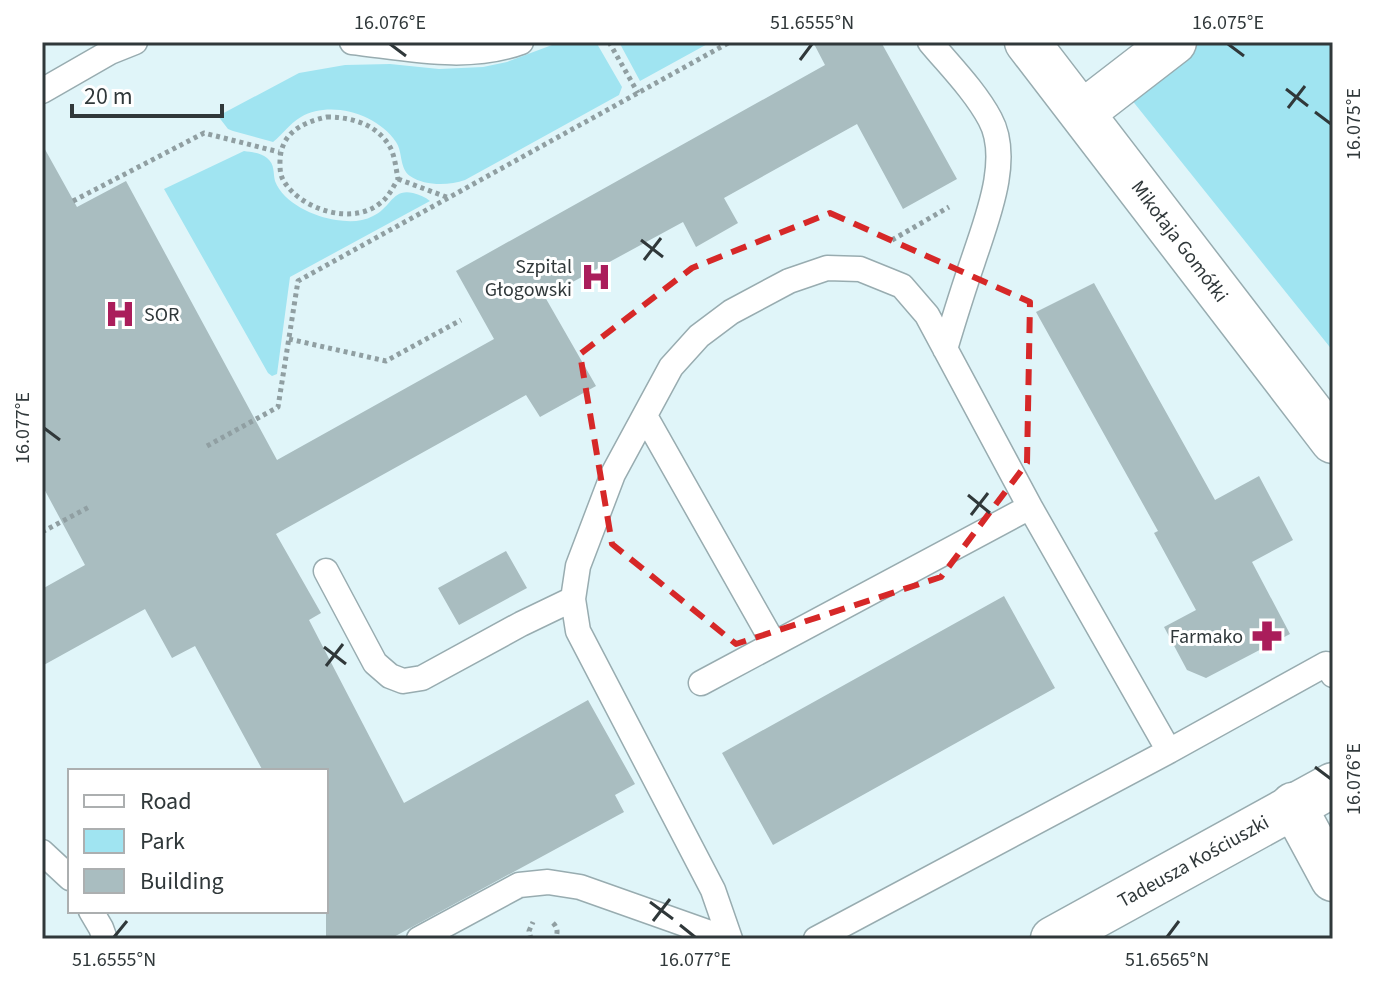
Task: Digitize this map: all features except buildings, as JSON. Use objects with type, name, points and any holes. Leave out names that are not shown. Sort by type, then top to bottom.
[{"type":"street","name":"Mikołaja Gomółki","points":[[1027,42],[1333,441]]},
{"type":"street","points":[[1082,113],[1174,42]]},
{"type":"street","name":"Tadeusza Kościuszki","points":[[1053,939],[1333,785]]},
{"type":"street","points":[[1293,805],[1333,879]]},
{"type":"lane","points":[[42,91],[110,52],[135,42]]},
{"type":"lane","points":[[352,42],[446,52],[483,51],[521,42]]},
{"type":"lane","points":[[930,42],[992,121],[999,151],[998,175],[989,211],[945,349]]},
{"type":"lane","points":[[729,939],[713,890],[578,631],[573,599],[578,566],[613,474],[671,367],[699,336],[731,312],[789,281],[827,268],[860,269],[902,286],[927,315],[1030,507],[1169,751]]},
{"type":"lane","points":[[645,416],[774,644]]},
{"type":"lane","points":[[701,683],[1030,507]]},
{"type":"lane","points":[[326,571],[375,663],[390,676],[403,681],[422,678],[573,599]]},
{"type":"lane","points":[[816,939],[1331,665]]},
{"type":"lane","points":[[42,852],[68,876]]},
{"type":"lane","points":[[419,939],[519,885],[548,882],[580,887],[729,939]]},
{"type":"lane","points":[[92,913],[105,939]]},
{"type":"path","points":[[609,42],[638,93]]},
{"type":"path","points":[[207,446],[278,407],[298,281],[730,42]]},
{"type":"path","points":[[327,117],[345,117],[371,128],[390,147],[398,179],[377,207],[351,215],[323,211],[296,195],[285,184],[280,172],[279,152],[291,133],[302,125],[327,117]]},
{"type":"path","points":[[73,201],[204,133],[279,152]]},
{"type":"path","points":[[398,179],[449,198]]},
{"type":"path","points":[[289,339],[386,361],[461,320]]},
{"type":"path","points":[[42,532],[91,506]]},
{"type":"path","points":[[531,939],[531,924],[540,919],[551,920],[557,926],[555,939]]},
{"type":"highlighted area","points":[[830,213],[1030,302],[1027,463],[941,577],[736,644],[612,544],[580,354],[692,268]]},
{"type":"green space","points":[[560,42],[596,42],[622,87],[619,95],[458,182],[430,183],[410,176],[404,169],[396,142],[388,132],[366,117],[353,113],[339,110],[313,112],[297,120],[273,142],[228,129],[218,116],[299,73],[345,65],[390,64],[439,69],[483,67],[507,62]]},
{"type":"green space","points":[[619,42],[711,42],[640,81]]},
{"type":"green space","points":[[1195,42],[1333,42],[1333,351],[1127,94]]},
{"type":"green space","points":[[244,151],[270,160],[279,189],[292,202],[328,218],[351,221],[369,218],[400,193],[406,192],[430,201],[290,277],[277,374],[272,376],[164,189]]},
{"type":"place","name":"Szpital Głogowski","points":[[596,277]]},
{"type":"place","name":"SOR","points":[[120,314]]},
{"type":"place","name":"Farmako","points":[[1267,636]]}]
